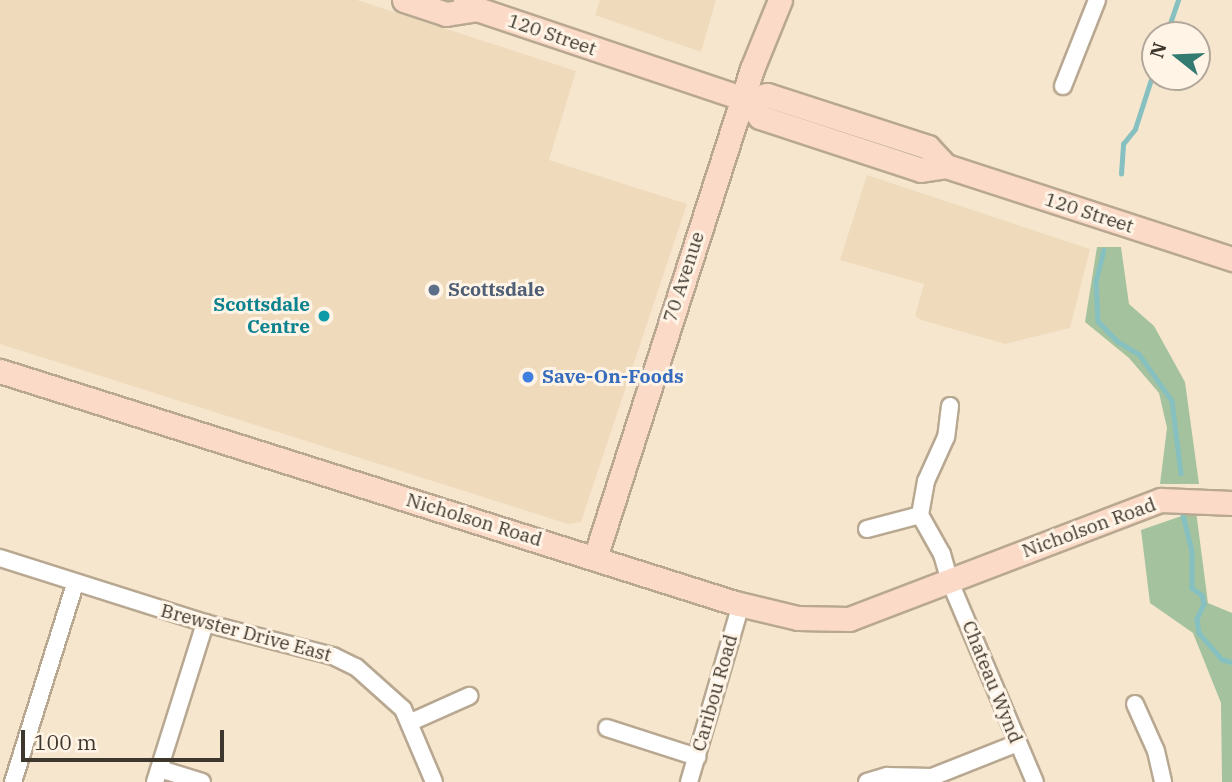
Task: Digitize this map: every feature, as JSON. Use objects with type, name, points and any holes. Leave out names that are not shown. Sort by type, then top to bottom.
[{"type":"street","name":"120 Street","points":[[404,0],[446,14],[471,5],[745,99],[767,95],[826,113],[928,147],[946,166],[1232,259]]},
{"type":"street","name":"70 Avenue","points":[[595,558],[780,0]]},
{"type":"street","points":[[1063,86],[1097,0]]},
{"type":"street","name":"Nicholson Road","points":[[0,370],[741,604],[798,618],[849,619],[1161,500],[1232,503]]},
{"type":"street","points":[[950,406],[946,437],[926,481],[920,515],[942,554],[950,582]]},
{"type":"street","points":[[867,529],[920,515]]},
{"type":"street","name":"Brewster Drive East","points":[[0,558],[75,584],[205,623],[333,656],[374,679],[411,722],[434,782]]},
{"type":"street","name":"Chateau Wynd","points":[[950,582],[1035,782]]},
{"type":"street","points":[[13,782],[75,584]]},
{"type":"street","name":"Caribou Road","points":[[689,782],[741,604]]},
{"type":"street","points":[[202,782],[157,776],[205,623]]},
{"type":"street","points":[[411,722],[469,696]]},
{"type":"street","points":[[1135,704],[1156,751],[1163,782]]},
{"type":"street","points":[[607,728],[697,757]]},
{"type":"street","points":[[867,782],[887,776],[932,777],[1017,743]]},
{"type":"shaded area","name":"Scottsdale Centre","points":[[0,0],[357,0],[576,71],[549,160],[687,204],[581,522],[568,524],[0,344]]},
{"type":"shaded area","points":[[600,0],[716,0],[701,52],[595,15]]},
{"type":"shaded area","points":[[867,175],[1090,249],[1070,328],[1005,344],[921,320],[915,316],[924,284],[840,260]]},
{"type":"green space","points":[[1097,247],[1121,247],[1129,304],[1154,326],[1185,382],[1199,484],[1160,484],[1167,428],[1159,393],[1129,358],[1085,322]]},
{"type":"green space","points":[[1196,511],[1208,603],[1232,613],[1232,782],[1222,782],[1221,703],[1193,633],[1150,603],[1141,530]]},
{"type":"waterway","points":[[1171,21],[1178,0]]},
{"type":"waterway","points":[[1121,174],[1123,144],[1135,129],[1147,91]]},
{"type":"waterway","points":[[1104,250],[1096,281],[1098,321],[1117,341],[1139,354],[1172,401],[1181,473]]},
{"type":"waterway","points":[[1183,515],[1192,552],[1192,588],[1202,595],[1204,604],[1197,619],[1199,633],[1222,659],[1232,662]]},
{"type":"place","name":"Scottsdale","points":[[434,290]]},
{"type":"place","name":"Scottsdale Centre","points":[[324,316]]},
{"type":"place","name":"Save-On-Foods","points":[[528,377]]}]
